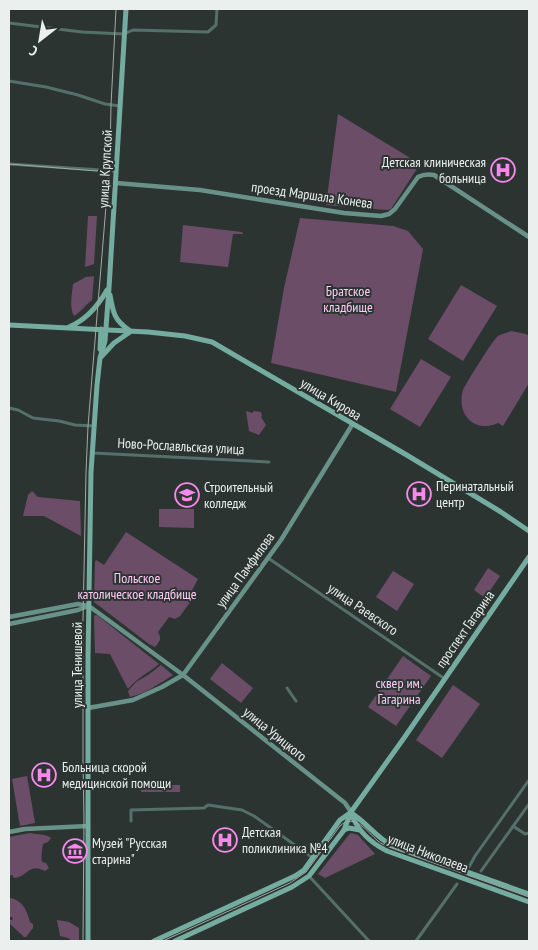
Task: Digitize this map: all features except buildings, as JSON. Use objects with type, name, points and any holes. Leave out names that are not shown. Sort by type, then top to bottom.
[{"type":"main road","name":"улица Крупской","points":[[103,330],[109,288],[126,9]]},
{"type":"main road","points":[[68,328],[86,317],[109,288]]},
{"type":"main road","points":[[100,358],[110,347],[131,331],[122,326],[113,313],[109,288]]},
{"type":"main road","name":"улица Кирова","points":[[9,325],[131,331],[185,336],[212,342],[404,454],[529,531]]},
{"type":"main road","name":"улица Тенишевой","points":[[88,941],[88,606],[94,426],[100,358],[105,341],[103,330]]},
{"type":"main road","name":"проспект Гагарина","points":[[175,941],[292,887],[309,876],[344,830],[351,812],[529,557]]},
{"type":"main road","name":"проспект Гагарина","points":[[154,941],[304,870],[340,820],[351,812]]},
{"type":"main road","name":"улица Николаева","points":[[351,812],[354,822],[360,830],[378,846],[387,851],[529,902]]},
{"type":"main road","name":"улица Николаева","points":[[351,812],[382,840],[391,845],[529,894]]},
{"type":"main road","points":[[344,830],[349,828],[360,830]]},
{"type":"street","points":[[9,23],[82,32],[124,34],[134,30],[208,32],[216,26],[217,9]]},
{"type":"street","points":[[9,81],[46,87],[105,104],[120,106]]},
{"type":"street","points":[[9,164],[116,171]]},
{"type":"street","name":"проезд Маршала Конева","points":[[116,183],[200,190],[344,213],[381,216],[389,214],[395,209],[418,177],[428,174],[529,236]]},
{"type":"street","points":[[9,408],[18,410],[33,418],[94,426]]},
{"type":"street","name":"улица Памфилова","points":[[183,675],[281,540],[352,425]]},
{"type":"street","name":"Ново-Рославльская улица","points":[[93,453],[269,462]]},
{"type":"street","name":"улица Раевского","points":[[268,558],[445,679]]},
{"type":"street","points":[[9,617],[78,604],[88,606]]},
{"type":"street","points":[[9,624],[78,610],[88,606]]},
{"type":"street","name":"улица Урицкого","points":[[88,606],[183,675],[345,803],[351,812]]},
{"type":"street","points":[[88,708],[133,700],[183,675]]},
{"type":"street","points":[[287,688],[296,701]]},
{"type":"street","points":[[469,867],[529,780]]},
{"type":"street","points":[[480,871],[529,804]]},
{"type":"street","points":[[131,821],[131,810],[204,808],[208,805],[242,810],[254,816],[313,858]]},
{"type":"street","points":[[9,832],[88,826]]},
{"type":"street","points":[[513,826],[525,834],[529,833]]},
{"type":"street","points":[[309,876],[369,941]]},
{"type":"street","points":[[416,941],[457,884]]},
{"type":"green space","points":[[338,114],[412,159],[418,167],[391,209],[326,205]]},
{"type":"green space","points":[[88,216],[97,216],[94,264],[85,267]]},
{"type":"green space","name":"Братское кладбище","points":[[300,218],[393,226],[408,231],[423,249],[396,392],[271,363],[284,288]]},
{"type":"green space","points":[[183,225],[242,232],[243,234],[233,234],[228,267],[180,262]]},
{"type":"green space","points":[[94,276],[92,300],[74,316],[71,305],[73,284],[86,277]]},
{"type":"green space","points":[[461,285],[497,306],[463,361],[428,339]]},
{"type":"green space","points":[[511,331],[529,336],[529,383],[503,426],[498,423],[489,426],[475,424],[469,420],[462,407],[463,390],[494,340],[500,335]]},
{"type":"green space","points":[[421,359],[451,377],[420,427],[390,409]]},
{"type":"green space","points":[[246,411],[252,413],[254,411],[261,412],[261,417],[266,425],[259,435],[249,431]]},
{"type":"green space","points":[[32,491],[38,497],[80,501],[81,536],[44,516],[23,516],[28,495]]},
{"type":"green space","points":[[159,509],[194,509],[194,528],[159,527]]},
{"type":"green space","name":"Польское католическое кладбище","points":[[126,532],[198,579],[190,594],[191,601],[180,616],[175,619],[169,617],[158,632],[160,640],[155,647],[94,602],[95,562],[96,560],[104,565]]},
{"type":"green space","points":[[488,568],[500,576],[485,598],[474,590]]},
{"type":"green space","points":[[393,571],[414,584],[397,611],[376,597]]},
{"type":"green space","points":[[96,615],[159,664],[128,689],[110,654],[95,653],[94,616]]},
{"type":"green space","name":"сквер им. Гагарина","points":[[403,656],[431,676],[396,726],[368,707]]},
{"type":"green space","points":[[222,663],[253,688],[241,703],[210,679]]},
{"type":"green space","points":[[161,665],[173,675],[147,691],[130,697],[128,691],[136,682]]},
{"type":"green space","points":[[453,685],[480,704],[442,758],[416,740]]},
{"type":"green space","points":[[27,776],[35,823],[20,826],[12,779]]},
{"type":"green space","points":[[141,785],[180,785],[180,792],[141,792]]},
{"type":"green space","points":[[30,833],[51,838],[43,844],[42,853],[42,862],[46,863],[49,868],[45,871],[35,868],[14,878],[12,875],[9,876],[9,837]]},
{"type":"green space","points":[[351,833],[358,835],[375,854],[325,878],[318,874],[348,836]]},
{"type":"green space","points":[[9,899],[19,901],[26,910],[30,922],[33,924],[33,928],[26,937],[9,923],[9,920],[13,919],[9,917]]},
{"type":"green space","points":[[57,920],[69,922],[79,928],[79,941],[72,941],[60,936]]},
{"type":"tram line","points":[[83,941],[83,619],[86,472],[88,426],[110,157],[116,9]]},
{"type":"tram line","points":[[9,164],[97,171],[106,166],[110,160]]},
{"type":"tram line","points":[[163,941],[290,883],[306,872],[340,826],[345,822],[351,821],[361,825],[379,842],[389,847],[529,897]]},
{"type":"place","name":"Детская клиническая больница","points":[[503,170]]},
{"type":"place","name":"Перинатальный центр","points":[[419,494]]},
{"type":"place","name":"Строительный колледж","points":[[187,495]]},
{"type":"place","name":"Больница скорой медицинской помощи","points":[[44,775]]},
{"type":"place","name":"Детская поликлиника №4","points":[[225,840]]},
{"type":"place","name":"Музей \"Русская старина\"","points":[[75,851]]}]
